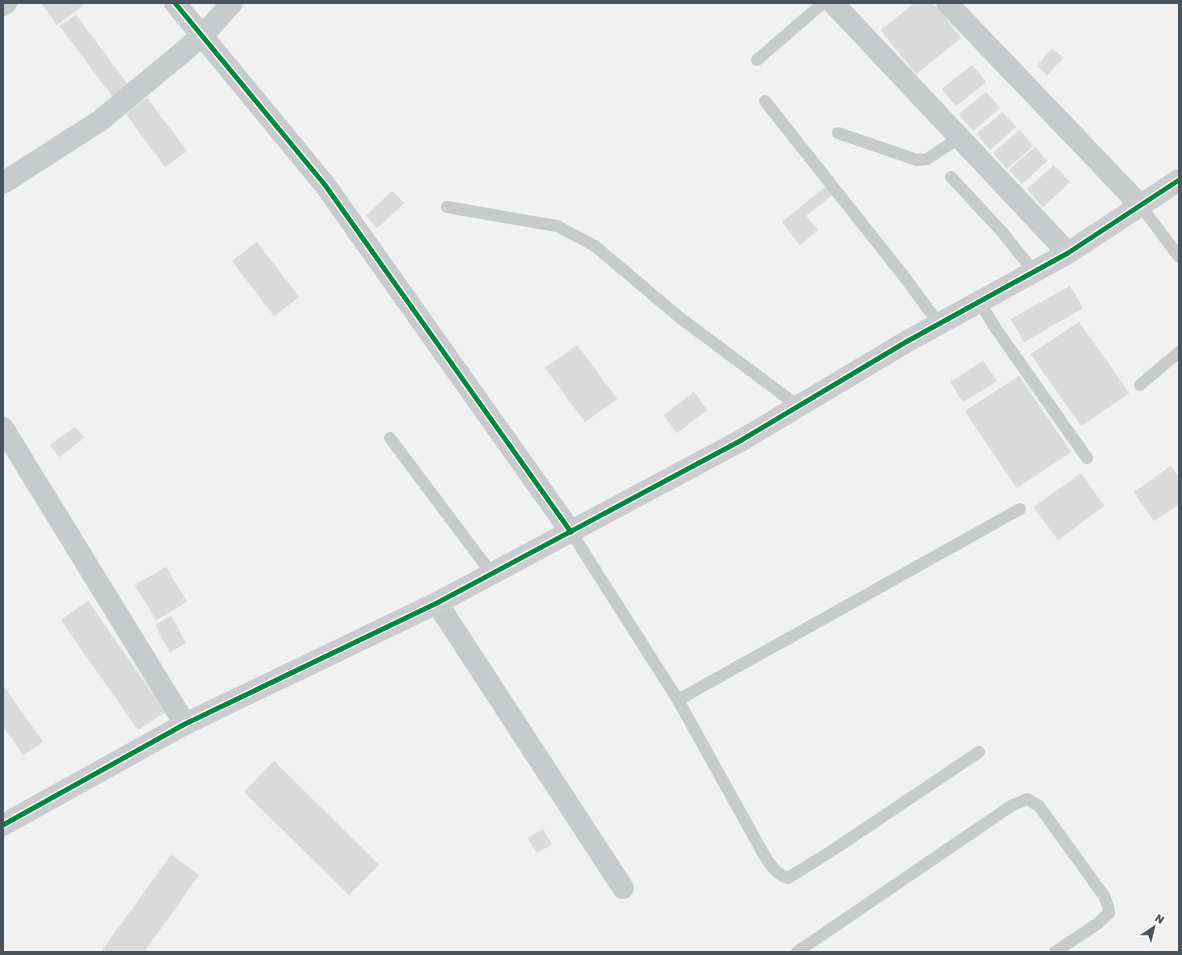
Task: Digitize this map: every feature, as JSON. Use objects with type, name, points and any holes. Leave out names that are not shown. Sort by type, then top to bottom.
[{"type":"street","points":[[175,3],[325,185],[571,532]]},
{"type":"street","points":[[3,183],[101,120],[202,36],[232,3]]},
{"type":"street","points":[[833,3],[1068,253]]},
{"type":"street","points":[[947,3],[1141,206]]},
{"type":"street","points":[[3,825],[185,724],[437,603],[740,441],[939,324],[1068,253],[1179,180]]},
{"type":"street","points":[[3,428],[185,724]]},
{"type":"street","points":[[437,603],[623,888]]},
{"type":"lane","points":[[757,60],[822,3]]},
{"type":"lane","points":[[766,101],[906,279],[939,324]]},
{"type":"lane","points":[[838,133],[917,160],[928,159],[959,138]]},
{"type":"lane","points":[[951,177],[1002,232],[1034,272]]},
{"type":"lane","points":[[1141,206],[1179,257]]},
{"type":"lane","points":[[447,207],[557,226],[595,246],[678,318],[798,406]]},
{"type":"lane","points":[[980,302],[994,326],[1087,458]]},
{"type":"lane","points":[[1140,385],[1179,352]]},
{"type":"lane","points":[[390,438],[492,574]]},
{"type":"lane","points":[[678,700],[1020,509]]},
{"type":"lane","points":[[571,532],[678,700],[763,853],[776,872],[788,878],[834,850],[979,752]]},
{"type":"lane","points":[[797,952],[1011,806],[1027,799],[1039,806],[1104,896],[1108,906],[1109,912],[1097,924],[1055,952]]},
{"type":"building","points":[[41,3],[86,3],[57,25]]},
{"type":"building","points":[[915,3],[933,3],[961,38],[916,74],[881,30]]},
{"type":"building","points":[[76,15],[131,89],[115,100],[60,26]]},
{"type":"building","points":[[1052,48],[1063,58],[1047,75],[1037,66]]},
{"type":"building","points":[[972,65],[986,82],[956,106],[942,89]]},
{"type":"building","points":[[986,92],[1000,108],[973,131],[959,114]]},
{"type":"building","points":[[147,98],[187,151],[165,167],[126,114]]},
{"type":"building","points":[[1002,112],[1016,127],[990,150],[977,134]]},
{"type":"building","points":[[1020,130],[1033,146],[1007,169],[993,153]]},
{"type":"building","points":[[1035,147],[1047,161],[1022,184],[1009,170]]},
{"type":"building","points":[[1054,165],[1070,182],[1043,207],[1027,189]]},
{"type":"building","points":[[829,184],[836,192],[806,216],[818,230],[800,245],[782,222]]},
{"type":"building","points":[[392,191],[404,203],[377,228],[366,216]]},
{"type":"building","points":[[257,242],[299,297],[274,316],[232,261]]},
{"type":"building","points":[[1070,286],[1083,308],[1024,342],[1011,319]]},
{"type":"building","points":[[1079,322],[1129,393],[1081,426],[1031,354]]},
{"type":"building","points":[[577,345],[617,399],[585,422],[545,368]]},
{"type":"building","points":[[983,361],[997,381],[963,402],[950,382]]},
{"type":"building","points":[[1019,376],[1071,452],[1017,488],[965,411]]},
{"type":"building","points":[[694,392],[707,410],[677,433],[664,415]]},
{"type":"building","points":[[75,427],[84,438],[59,457],[50,445]]},
{"type":"building","points":[[1171,466],[1179,477],[1179,504],[1154,521],[1134,492]]},
{"type":"building","points":[[1081,473],[1104,506],[1058,540],[1034,507]]},
{"type":"building","points":[[166,567],[187,602],[156,620],[135,585]]},
{"type":"building","points":[[88,601],[165,712],[138,730],[61,620]]},
{"type":"building","points":[[171,616],[186,643],[170,652],[155,625]]},
{"type":"building","points":[[3,685],[43,742],[23,755],[3,726]]},
{"type":"building","points":[[274,761],[379,865],[349,895],[244,792]]},
{"type":"building","points":[[543,829],[552,844],[537,853],[528,838]]},
{"type":"building","points":[[171,855],[199,875],[144,952],[101,952]]},
{"type":"cycle path","points":[[175,3],[325,185],[571,532]]},
{"type":"cycle path","points":[[3,825],[185,724],[437,603],[740,441],[906,342],[1068,253],[1179,180]]}]
